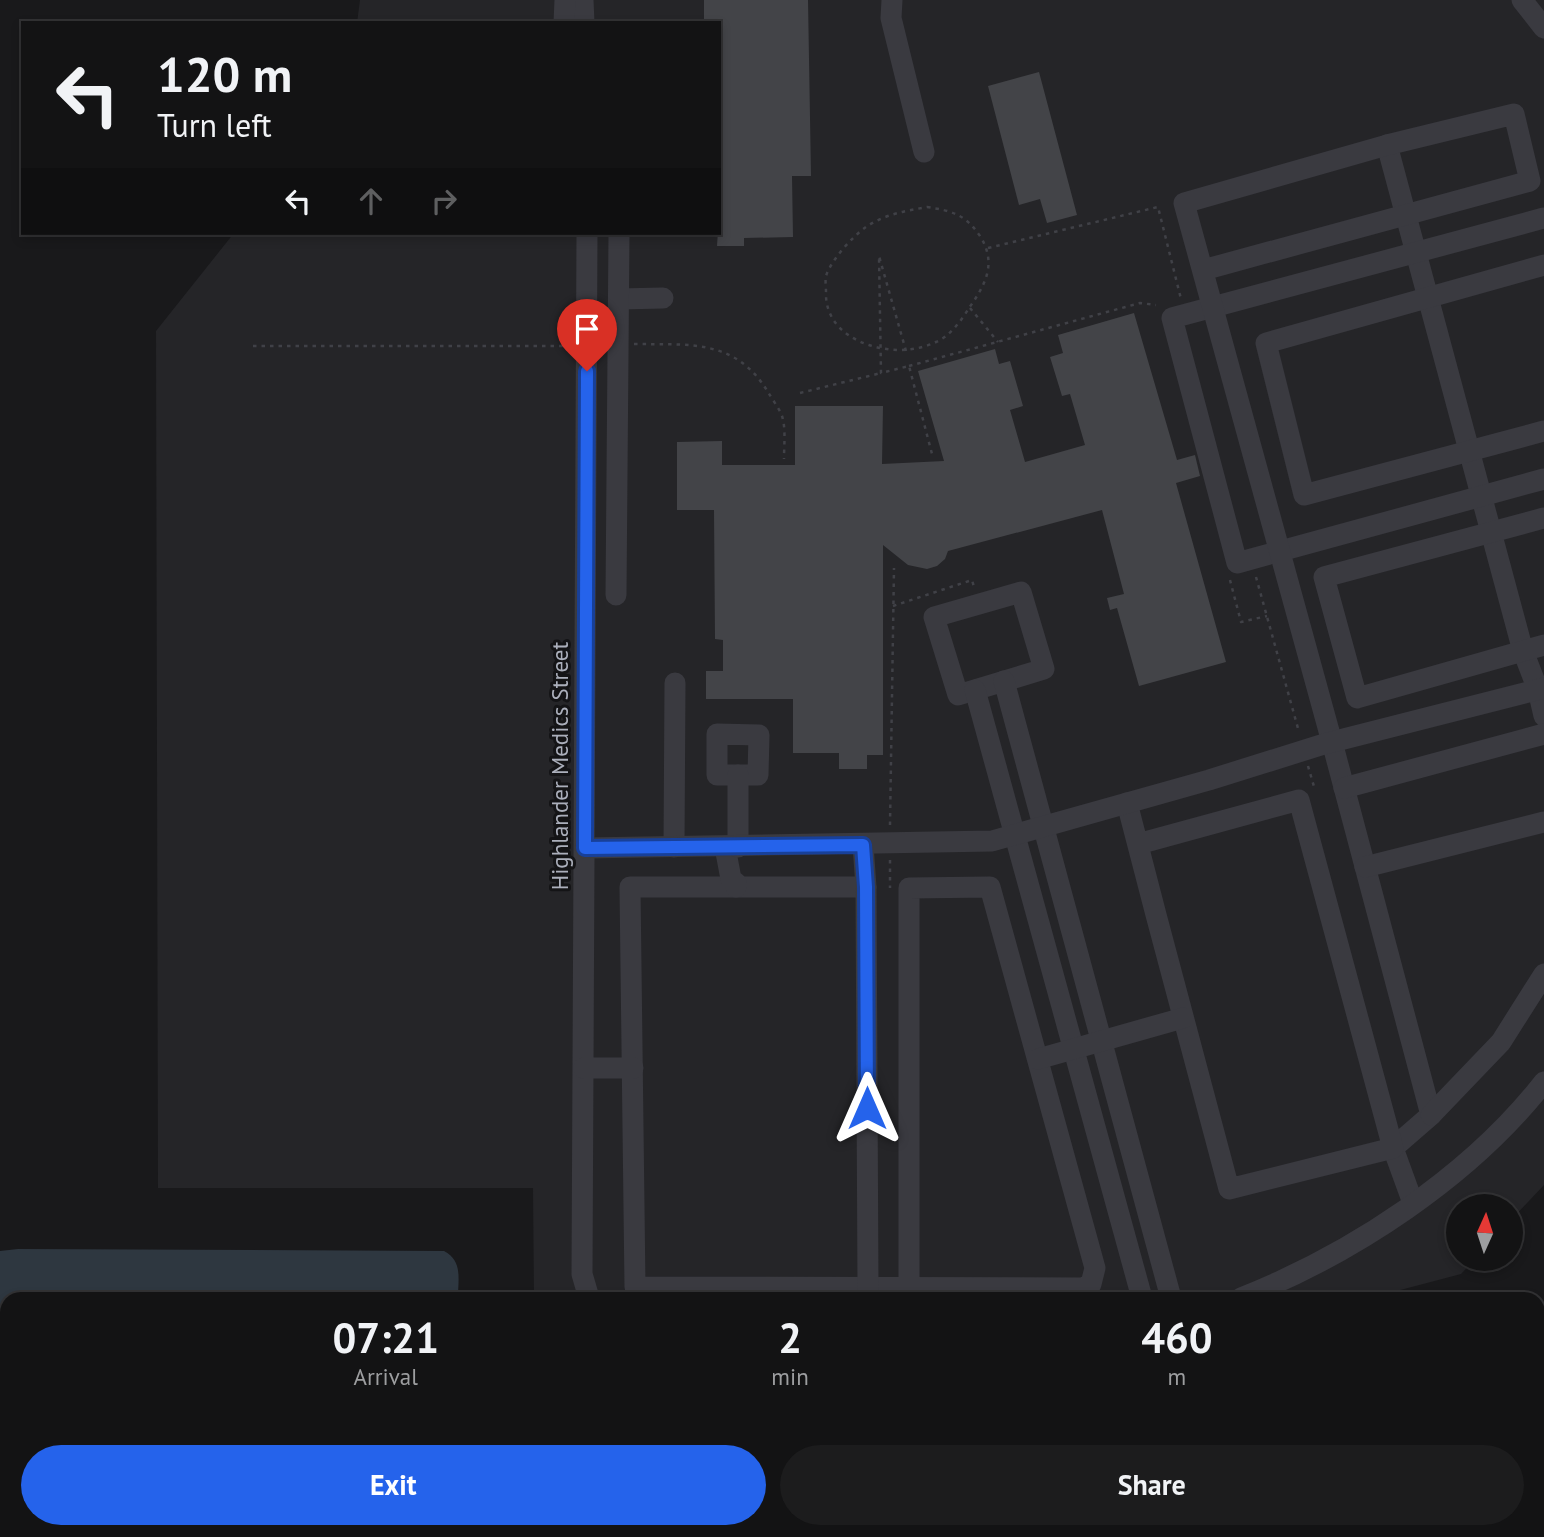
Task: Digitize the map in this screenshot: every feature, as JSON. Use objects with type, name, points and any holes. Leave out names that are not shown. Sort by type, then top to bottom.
[{"type":"street","points":[[564,21],[565,0]]},
{"type":"street","points":[[583,0],[583,21]]},
{"type":"street","points":[[892,0],[891,18],[924,152]]},
{"type":"street","points":[[1522,0],[1544,28]]},
{"type":"street","points":[[1203,270],[1530,181],[1514,114],[1387,145],[1184,203],[1431,1115]]},
{"type":"street","points":[[1387,145],[1523,651],[1541,689],[1544,716]]},
{"type":"street","points":[[1544,218],[1172,318],[1237,563],[1544,479]]},
{"type":"street","name":"Highlander Medics Street","points":[[587,235],[582,1274],[587,1292]]},
{"type":"street","points":[[616,595],[619,235]]},
{"type":"street","points":[[1544,265],[1266,343],[1304,495],[1544,431]]},
{"type":"street","points":[[619,299],[663,298]]},
{"type":"street","points":[[1544,519],[1324,577],[1357,698],[1544,645]]},
{"type":"street","points":[[1021,592],[1044,669],[1004,681],[958,695],[934,617],[1021,592]]},
{"type":"street","points":[[1004,681],[1169,1292]]},
{"type":"street","points":[[674,847],[675,683]]},
{"type":"street","points":[[585,848],[992,841],[1332,742],[1541,689]]},
{"type":"street","points":[[975,690],[1140,1292]]},
{"type":"street","points":[[1344,788],[1544,734]]},
{"type":"street","points":[[736,885],[731,879],[736,847],[738,775]]},
{"type":"street","points":[[1138,844],[1299,800],[1393,1148],[1413,1203]]},
{"type":"street","points":[[1127,803],[1230,1189],[1393,1148],[1431,1115],[1501,1042],[1544,974]]},
{"type":"street","points":[[1365,867],[1544,822]]},
{"type":"street","points":[[863,845],[866,887],[868,1288]]},
{"type":"street","points":[[866,887],[630,887],[635,1287],[868,1288],[901,1292]]},
{"type":"street","points":[[909,1292],[909,888],[990,887],[1095,1268],[1091,1284],[1083,1288],[944,1292]]},
{"type":"street","points":[[1038,1059],[1183,1018]]},
{"type":"street","points":[[584,1068],[633,1068]]},
{"type":"street","points":[[1255,1292],[1296,1275],[1374,1232],[1464,1165],[1529,1101],[1544,1082]]},
{"type":"street","points":[[1278,1292],[1296,1275]]},
{"type":"path","points":[[927,207],[950,210],[970,221],[988,248],[990,268],[980,293],[958,325],[937,342],[906,351],[880,349],[852,339],[834,322],[825,301],[826,276],[845,246],[867,227],[896,212],[927,207]]},
{"type":"path","points":[[988,248],[1158,207],[1185,315]]},
{"type":"path","points":[[881,373],[879,256],[906,351]]},
{"type":"path","points":[[800,393],[1140,303],[1156,305]]},
{"type":"path","points":[[970,308],[999,342]]},
{"type":"path","points":[[618,344],[692,345],[715,349],[744,362],[765,387],[782,416],[784,459]]},
{"type":"path","points":[[253,346],[587,345]]},
{"type":"path","points":[[909,366],[932,454]]},
{"type":"path","points":[[893,606],[972,580],[980,604]]},
{"type":"shaded area","points":[[360,0],[1544,0],[1544,1185],[1523,1207],[1523,1194],[1446,1194],[1446,1271],[1464,1271],[1461,1274],[1393,1292],[534,1292],[533,1188],[158,1188],[156,331],[232,235],[721,235],[721,21],[357,21]]},
{"type":"shaded area","points":[[0,1251],[444,1251],[457,1265],[458,1292],[0,1292]]},
{"type":"building","points":[[704,0],[808,0],[811,176],[792,176],[793,237],[744,238],[744,246],[717,246],[723,215],[721,21],[704,21]]},
{"type":"building","points":[[1039,72],[1077,215],[1047,223],[1040,199],[1019,205],[988,86]]},
{"type":"building","points":[[1134,313],[1177,460],[1195,455],[1200,476],[1176,483],[1226,662],[1139,686],[1117,608],[1110,610],[1107,598],[1124,594],[1102,510],[948,551],[945,559],[937,566],[927,569],[908,565],[883,545],[883,755],[867,755],[867,769],[839,769],[839,753],[793,753],[793,699],[706,699],[706,671],[723,671],[723,640],[715,639],[714,510],[677,510],[677,442],[722,441],[722,465],[795,465],[795,406],[883,406],[882,464],[944,461],[918,371],[995,349],[999,364],[1010,361],[1023,406],[1010,410],[1025,462],[1085,445],[1070,394],[1062,396],[1050,357],[1063,353],[1058,335]]},
{"type":"route","points":[[587,371],[585,848],[863,845],[866,887],[867,1108]]}]
